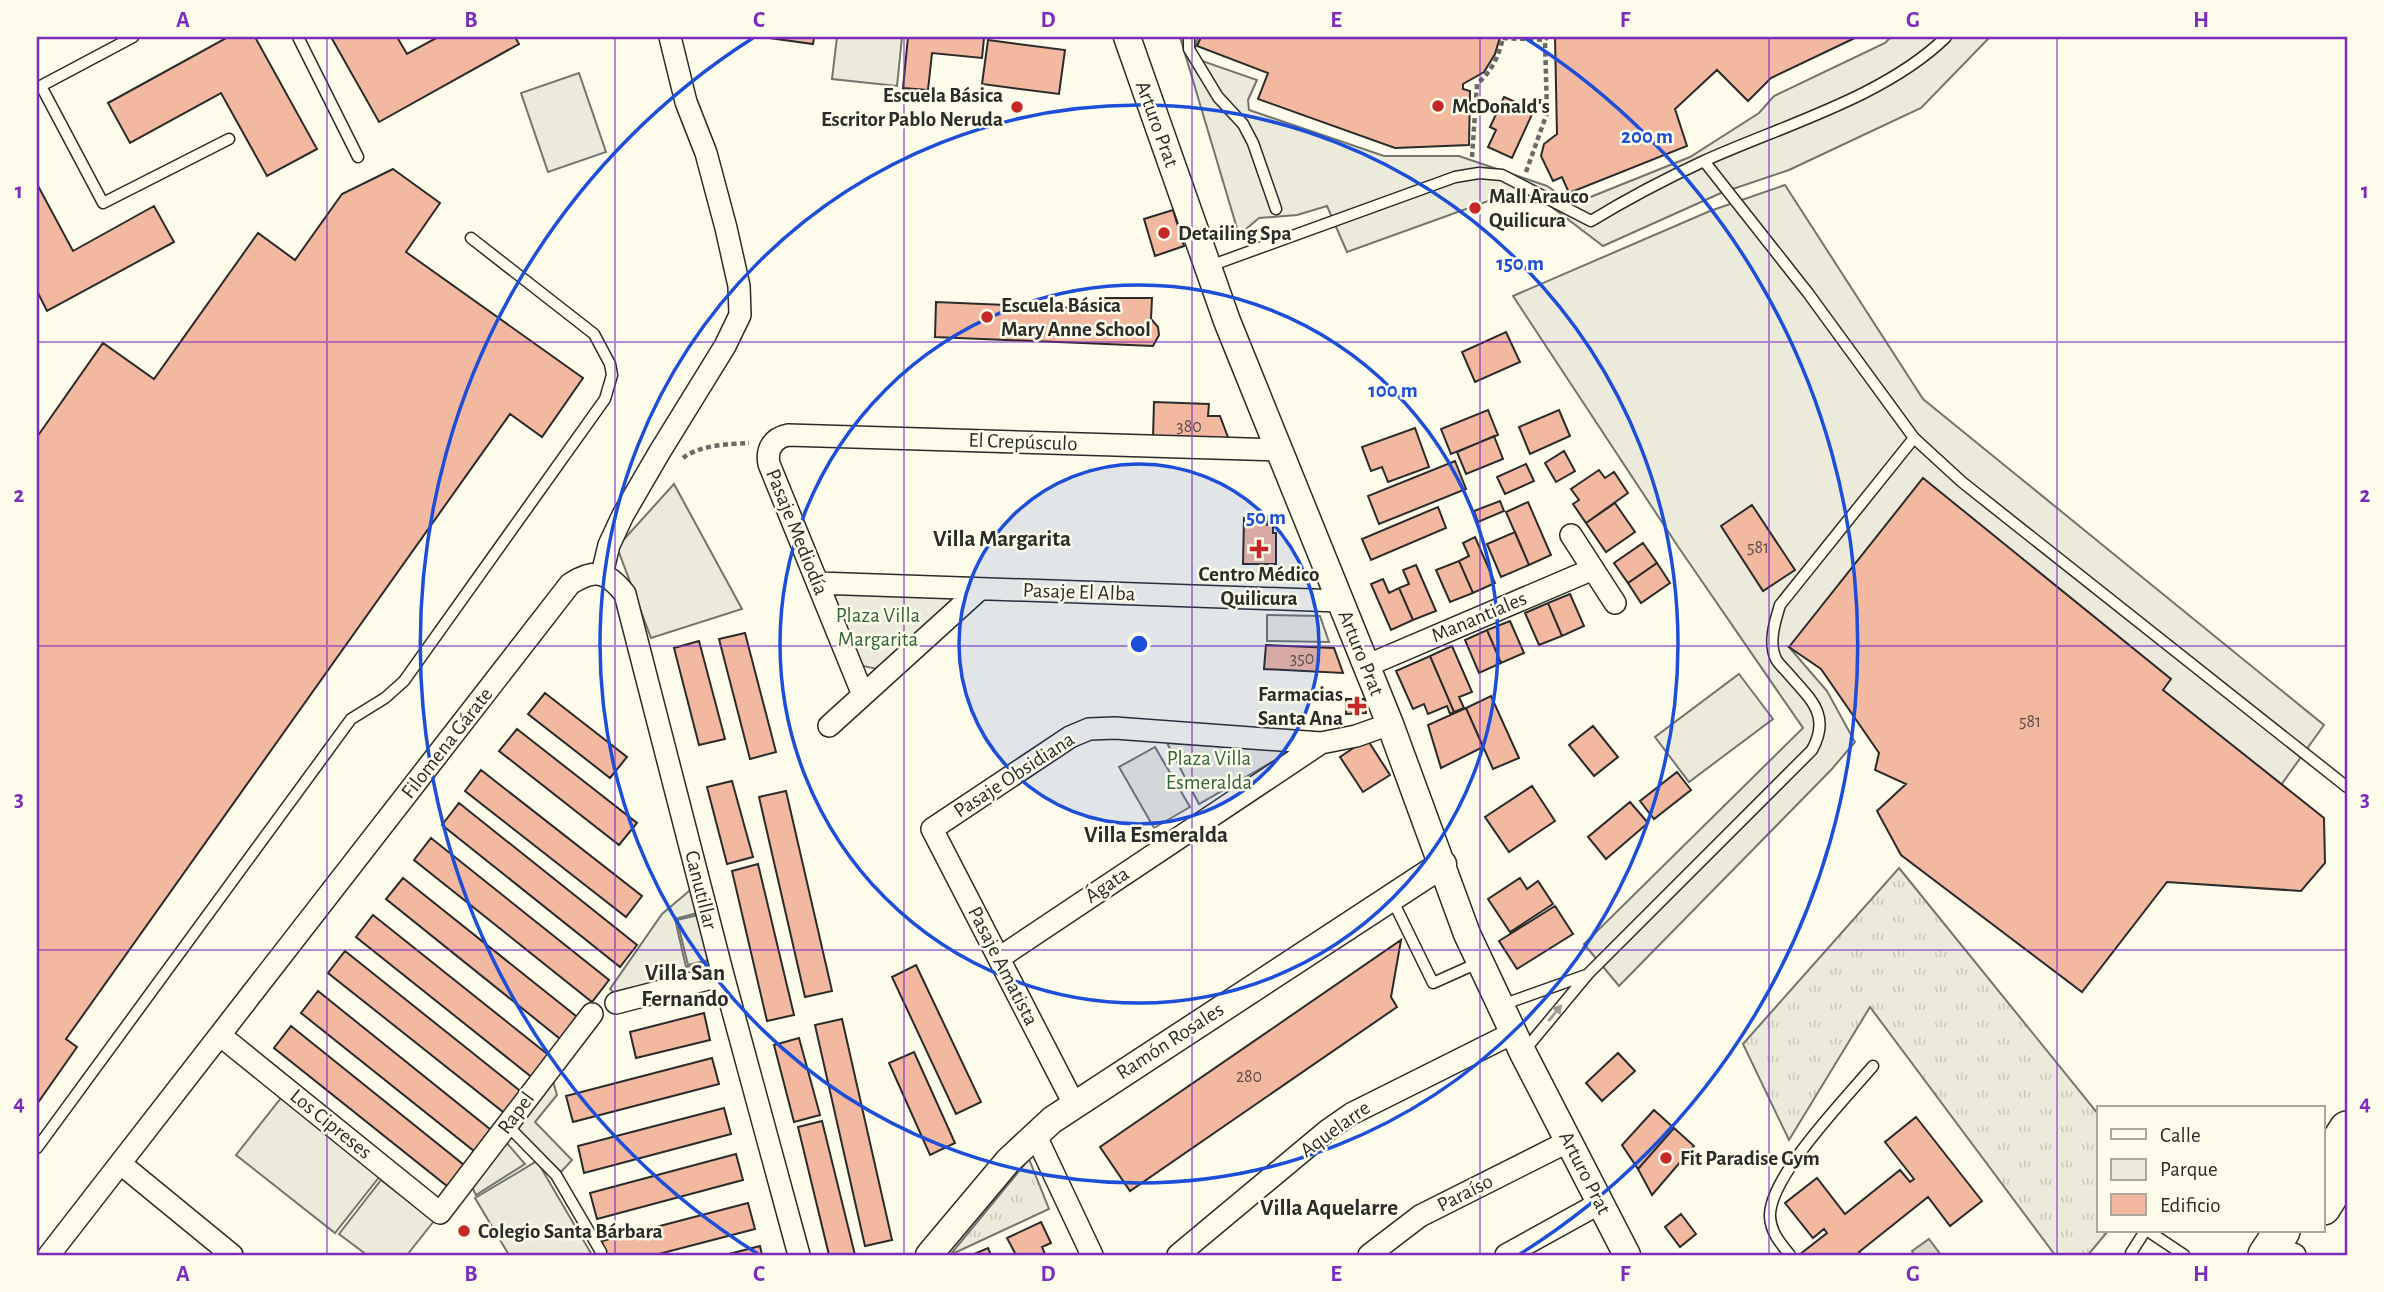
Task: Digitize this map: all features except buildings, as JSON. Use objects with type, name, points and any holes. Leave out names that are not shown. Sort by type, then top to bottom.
[{"type":"main road","points":[[2324,1165],[2347,1129]]},
{"type":"main road","points":[[2324,1205],[2347,1168]]},
{"type":"street","points":[[602,574],[608,545],[623,515],[725,346],[740,315],[739,286],[726,228],[706,153],[686,102],[670,37]]},
{"type":"street","name":"Arturo Prat","points":[[1127,37],[1207,267],[1278,450],[1390,724],[1480,962],[1499,1006],[1627,1255]]},
{"type":"street","name":"El Crepúsculo","points":[[771,445],[775,440],[788,435],[1278,450]]},
{"type":"street","name":"Pasaje Mediodía","points":[[771,445],[769,464],[863,695]]},
{"type":"street","points":[[1571,535],[1615,603]]},
{"type":"street","name":"Manantiales","points":[[1366,666],[1593,569]]},
{"type":"street","name":"Filomena Gárate","points":[[49,1255],[570,584],[586,574],[602,574]]},
{"type":"street","name":"Canutillar","points":[[602,574],[615,582],[625,594],[723,975],[799,1255]]},
{"type":"street","name":"Pasaje El Alba","points":[[818,583],[1339,601]]},
{"type":"street","points":[[829,726],[980,589]]},
{"type":"street","name":"Pasaje Obsidiana","points":[[932,829],[1070,737],[1089,729],[1115,728],[1321,743],[1356,736],[1390,724]]},
{"type":"street","name":"Ágata","points":[[999,958],[1321,743]]},
{"type":"street","name":"Pasaje Amatista","points":[[932,829],[1074,1104]]},
{"type":"street","name":"Ramón Rosales","points":[[929,1255],[981,1192],[1035,1134],[1074,1104],[1443,864]]},
{"type":"street","points":[[616,1003],[723,975]]},
{"type":"street","name":"Rapel","points":[[440,1213],[592,1014]]},
{"type":"street","name":"Los Cipreses","points":[[221,1036],[440,1213]]},
{"type":"street","name":"Aquelarre","points":[[1178,1255],[1318,1138],[1351,1114],[1518,1043]]},
{"type":"street","points":[[1035,1134],[1092,1255]]},
{"type":"street","name":"Paraíso","points":[[1369,1255],[1420,1216],[1569,1141]]},
{"type":"street","points":[[121,1164],[232,1255]]},
{"type":"street","points":[[1506,1255],[1600,1203]]},
{"type":"lane","points":[[133,37],[39,87],[103,203],[229,138]]},
{"type":"lane","points":[[298,37],[358,157]]},
{"type":"lane","points":[[1189,37],[1189,49],[1218,97],[1243,124],[1253,143],[1276,209]]},
{"type":"lane","points":[[1207,267],[1455,177],[1479,173],[1502,174],[1591,221],[1638,192],[1881,83],[1931,51],[1946,37]]},
{"type":"lane","points":[[1704,161],[1808,293],[1914,438],[1962,482],[2347,787]]},
{"type":"lane","points":[[37,1148],[351,719],[385,698],[404,681],[605,399],[612,375],[610,364],[594,334],[471,238]]},
{"type":"lane","points":[[1518,1043],[1812,750],[1820,737],[1821,721],[1815,704],[1775,659],[1774,624],[1780,606],[1914,438]]},
{"type":"lane","points":[[1391,898],[1433,983],[1480,962]]},
{"type":"lane","points":[[1499,1006],[1588,974]]},
{"type":"lane","points":[[1790,1255],[1775,1236],[1770,1217],[1774,1194],[1787,1168],[1873,1066]]},
{"type":"lane","points":[[507,1125],[556,1175],[601,1252]]},
{"type":"lane","points":[[2131,1253],[2146,1232]]},
{"type":"lane","points":[[2149,1232],[2184,1255]]},
{"type":"path","points":[[1474,153],[1477,84],[1490,73],[1503,37],[1546,38],[1547,113],[1528,166]]},
{"type":"path","points":[[679,463],[686,455],[731,444],[771,445]]},
{"type":"green space","points":[[837,37],[902,37],[897,86],[832,79]]},
{"type":"green space","points":[[579,73],[606,152],[548,172],[521,93]]},
{"type":"green space","points":[[674,484],[742,609],[651,638],[617,547]]},
{"type":"green space","name":"Plaza Villa Margarita","points":[[830,594],[960,597],[882,670],[858,665]]},
{"type":"green space","points":[[1739,674],[1773,719],[1689,782],[1655,737]]},
{"type":"green space","name":"Plaza Villa Esmeralda","points":[[1167,743],[1291,751],[1199,804]]},
{"type":"green space","points":[[1155,747],[1190,807],[1154,828],[1119,767]]},
{"type":"green space","points":[[1899,868],[2097,1113],[2097,1232],[2107,1232],[2088,1255],[2055,1255],[1870,1007],[1789,1140],[1743,1044]]},
{"type":"green space","points":[[695,886],[701,912],[675,919],[686,967],[712,961],[714,968],[613,992],[610,989],[662,914]]},
{"type":"green space","points":[[281,1098],[380,1176],[335,1233],[236,1155]]},
{"type":"green space","points":[[1029,1159],[1049,1209],[950,1255]]},
{"type":"green space","points":[[537,1161],[592,1255],[509,1255],[475,1198]]},
{"type":"green space","points":[[381,1180],[434,1221],[407,1255],[367,1255],[339,1234]]},
{"type":"shaded area","points":[[1180,37],[1198,37],[1194,51],[1202,61],[1257,80],[1248,100],[1249,110],[1384,156],[1459,156],[1547,186],[1573,204],[1690,157],[1759,113],[1774,96],[1885,43],[1891,37],[1990,37],[1921,108],[1789,170],[1721,193],[1603,246],[1549,205],[1502,196],[1347,252],[1327,206],[1297,215],[1259,218],[1239,235]]},
{"type":"shaded area","points":[[1785,185],[1923,399],[2324,725],[2281,785],[1789,647],[1827,691],[1855,742],[1831,770],[1619,986],[1584,944],[1803,728],[1679,548],[1513,296],[1710,211]]},
{"type":"shaded area","points":[[1267,615],[1320,616],[1329,642],[1267,641]]},
{"type":"shaded area","points":[[702,914],[712,959],[688,965],[677,920]]},
{"type":"shaded area","points":[[552,1078],[557,1095],[535,1122],[572,1160],[561,1172],[514,1126]]},
{"type":"shaded area","points":[[506,1142],[525,1164],[476,1195],[470,1183]]},
{"type":"water","points":[[1929,1239],[1941,1255],[1914,1255],[1912,1251]]},
{"type":"place","name":"McDonald's","points":[[1438,106]]},
{"type":"place","name":"Escuela Básica Escritor Pablo Neruda","points":[[1017,107]]},
{"type":"place","name":"Mall Arauco Quilicura","points":[[1475,208]]},
{"type":"place","name":"Detailing Spa","points":[[1164,233]]},
{"type":"place","name":"Escuela Básica Mary Anne School","points":[[987,317]]},
{"type":"place","name":"Centro Médico Quilicura","points":[[1259,549]]},
{"type":"place","name":"Farmacias Santa Ana","points":[[1357,706]]},
{"type":"place","name":"Fit Paradise Gym","points":[[1666,1158]]},
{"type":"place","name":"Colegio Santa Bárbara","points":[[464,1231]]},
{"type":"district","name":"Villa Margarita","points":[[1002,539]]},
{"type":"district","name":"Villa Esmeralda","points":[[1156,835]]},
{"type":"district","name":"Villa San Fernando","points":[[685,986]]},
{"type":"district","name":"Villa Aquelarre","points":[[1329,1208]]}]
